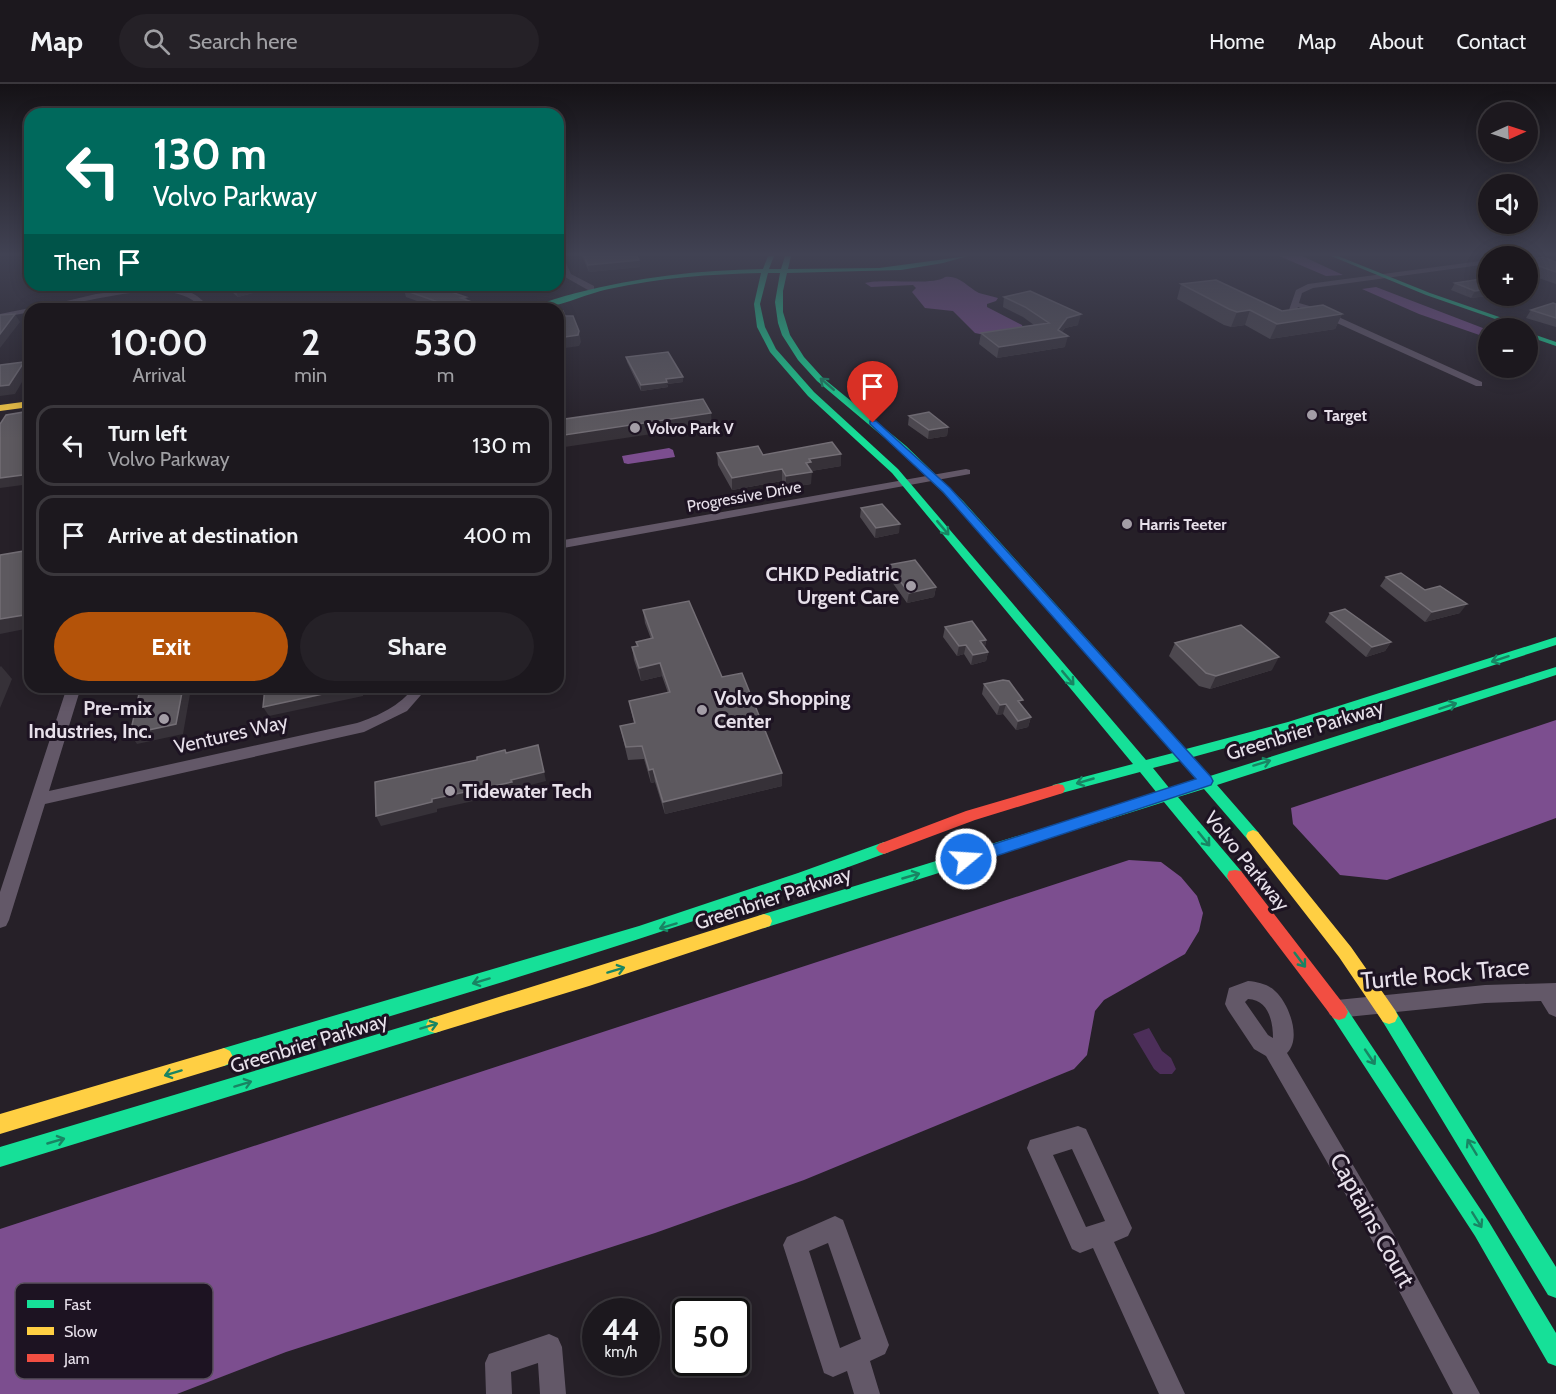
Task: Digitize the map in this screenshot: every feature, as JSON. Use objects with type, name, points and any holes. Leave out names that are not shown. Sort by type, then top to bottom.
[{"type":"main road","name":"Volvo Parkway","points":[[759,317],[763,333],[775,354],[793,376],[868,443],[906,484],[1265,913],[1337,1009],[1470,1210],[1556,1355]]},
{"type":"main road","name":"Volvo Parkway","points":[[779,317],[786,335],[799,356],[826,383],[935,478],[1184,755],[1286,875],[1382,1004],[1556,1287]]},
{"type":"main road","points":[[1538,332],[1556,338]]},
{"type":"main road","points":[[1538,338],[1556,344]]},
{"type":"main road","points":[[0,408],[24,405]]},
{"type":"main road","name":"Greenbrier Parkway","points":[[0,1124],[702,915],[784,887],[972,815],[1421,686],[1556,641]]},
{"type":"main road","name":"Greenbrier Parkway","points":[[0,1157],[589,978],[844,895],[945,866],[1556,671]]},
{"type":"street","points":[[1330,317],[1479,384]]},
{"type":"street","points":[[1340,317],[1384,340]]},
{"type":"street","name":"Progressive Drive","points":[[564,544],[966,472]]},
{"type":"street","points":[[0,921],[72,693]]},
{"type":"street","name":"Ventures Way","points":[[39,799],[359,728],[390,716],[417,693]]},
{"type":"street","name":"Turtle Rock Trace","points":[[1337,1009],[1485,994],[1552,997]]},
{"type":"street","name":"Captains Court","points":[[1273,1049],[1385,1241],[1467,1394]]},
{"type":"street","points":[[1078,1137],[1120,1228],[1100,1236],[1080,1241],[1038,1148],[1078,1137]]},
{"type":"street","points":[[835,1228],[876,1345],[855,1355],[833,1364],[795,1245],[835,1228]]},
{"type":"street","points":[[1100,1236],[1172,1394]]},
{"type":"street","points":[[499,1394],[498,1363],[549,1347],[553,1394]]},
{"type":"street","points":[[855,1355],[867,1394]]},
{"type":"shaded area","points":[[959,317],[1007,317],[1022,325],[1023,328],[1001,330],[985,335],[975,333]]},
{"type":"shaded area","points":[[1428,317],[1454,317],[1478,326],[1478,335]]},
{"type":"shaded area","points":[[669,448],[673,450],[675,457],[628,464],[624,463],[622,456]]},
{"type":"shaded area","points":[[1556,720],[1556,818],[1387,880],[1340,875],[1293,824],[1291,808]]},
{"type":"shaded area","points":[[1129,860],[1161,862],[1181,877],[1197,896],[1203,913],[1199,931],[1185,954],[1104,1000],[1095,1011],[1087,1055],[1074,1069],[804,1180],[655,1233],[286,1352],[177,1394],[0,1394],[0,1229]]},
{"type":"shaded area","points":[[1149,1028],[1162,1051],[1171,1058],[1176,1069],[1172,1074],[1160,1074],[1154,1069],[1133,1034]]},
{"type":"building","points":[[0,317],[13,317],[0,334]]},
{"type":"building","points":[[564,317],[573,317],[579,331],[578,335],[564,337]]},
{"type":"building","points":[[1040,317],[1070,317],[1058,330],[1068,336],[999,347],[981,333],[1049,323]]},
{"type":"building","points":[[1264,317],[1322,317],[1277,324]]},
{"type":"building","points":[[668,352],[683,377],[666,379],[667,382],[641,385],[626,357]]},
{"type":"building","points":[[24,362],[9,385],[0,386],[0,365]]},
{"type":"building","points":[[703,399],[711,413],[564,435],[564,419]]},
{"type":"building","points":[[24,412],[24,475],[0,478],[0,424],[6,415]]},
{"type":"building","points":[[929,412],[948,427],[929,430],[909,416]]},
{"type":"building","points":[[832,442],[841,454],[809,459],[811,462],[806,463],[812,472],[786,476],[782,469],[732,478],[717,453],[758,446],[763,455]]},
{"type":"building","points":[[882,504],[900,524],[876,528],[861,508]]},
{"type":"building","points":[[24,551],[24,615],[0,619],[0,555]]},
{"type":"building","points":[[915,560],[936,587],[909,593],[888,565]]},
{"type":"building","points":[[1401,573],[1425,590],[1440,586],[1467,604],[1432,612],[1386,577]]},
{"type":"building","name":"Volvo Shopping Center","points":[[689,601],[722,677],[742,673],[782,773],[663,802],[653,769],[649,770],[642,746],[626,747],[620,726],[635,723],[629,701],[670,692],[660,663],[639,668],[632,647],[638,646],[636,642],[653,638],[643,610]]},
{"type":"building","points":[[1345,609],[1391,642],[1372,647],[1330,613]]},
{"type":"building","points":[[972,621],[986,640],[980,641],[988,652],[973,655],[966,645],[959,646],[945,627]]},
{"type":"building","points":[[1241,625],[1279,657],[1216,676],[1206,673],[1175,643]]},
{"type":"building","points":[[1009,681],[1023,700],[1018,701],[1031,717],[1018,721],[1006,704],[1000,705],[984,684]]},
{"type":"building","points":[[182,693],[176,724],[130,734],[139,694]]},
{"type":"building","points":[[264,693],[327,693],[263,707]]},
{"type":"building","name":"Tidewater Tech","points":[[538,745],[544,772],[511,780],[512,782],[432,799],[432,802],[376,816],[375,782],[477,760],[477,757],[505,750],[506,753]]},
{"type":"traffic: fast","points":[[759,317],[761,327],[773,350],[811,394],[895,471],[1235,876]]},
{"type":"traffic: fast","points":[[780,317],[786,335],[810,369],[929,472],[959,503],[1253,836]]},
{"type":"traffic: fast","points":[[1538,338],[1556,344]]},
{"type":"traffic: fast","points":[[1058,789],[1290,726],[1556,641]]},
{"type":"traffic: fast","points":[[764,921],[855,891],[945,866],[1556,671]]},
{"type":"traffic: fast","points":[[224,1057],[639,933],[884,848]]},
{"type":"traffic: fast","points":[[1339,1012],[1482,1229],[1556,1355]]},
{"type":"traffic: fast","points":[[1389,1016],[1556,1287]]},
{"type":"traffic: fast","points":[[0,1157],[435,1025]]},
{"type":"traffic: slow","points":[[0,408],[24,405]]},
{"type":"traffic: slow","points":[[1253,836],[1345,952],[1389,1016]]},
{"type":"traffic: slow","points":[[435,1025],[764,921]]},
{"type":"traffic: slow","points":[[0,1124],[224,1057]]},
{"type":"traffic: jam","points":[[884,848],[971,815],[1058,789]]},
{"type":"traffic: jam","points":[[1235,876],[1339,1012]]},
{"type":"place","name":"Target","points":[[1312,415]]},
{"type":"place","name":"Volvo Park V","points":[[635,428]]},
{"type":"place","name":"Harris Teeter","points":[[1127,524]]},
{"type":"place","name":"CHKD Pediatric Urgent Care","points":[[911,586]]},
{"type":"place","name":"Volvo Shopping Center","points":[[702,710]]},
{"type":"place","name":"Pre-mix Industries, Inc.","points":[[164,719]]},
{"type":"place","name":"Tidewater Tech","points":[[450,791]]},
{"type":"route","points":[[873,423],[947,490],[1206,781],[966,859]]}]
